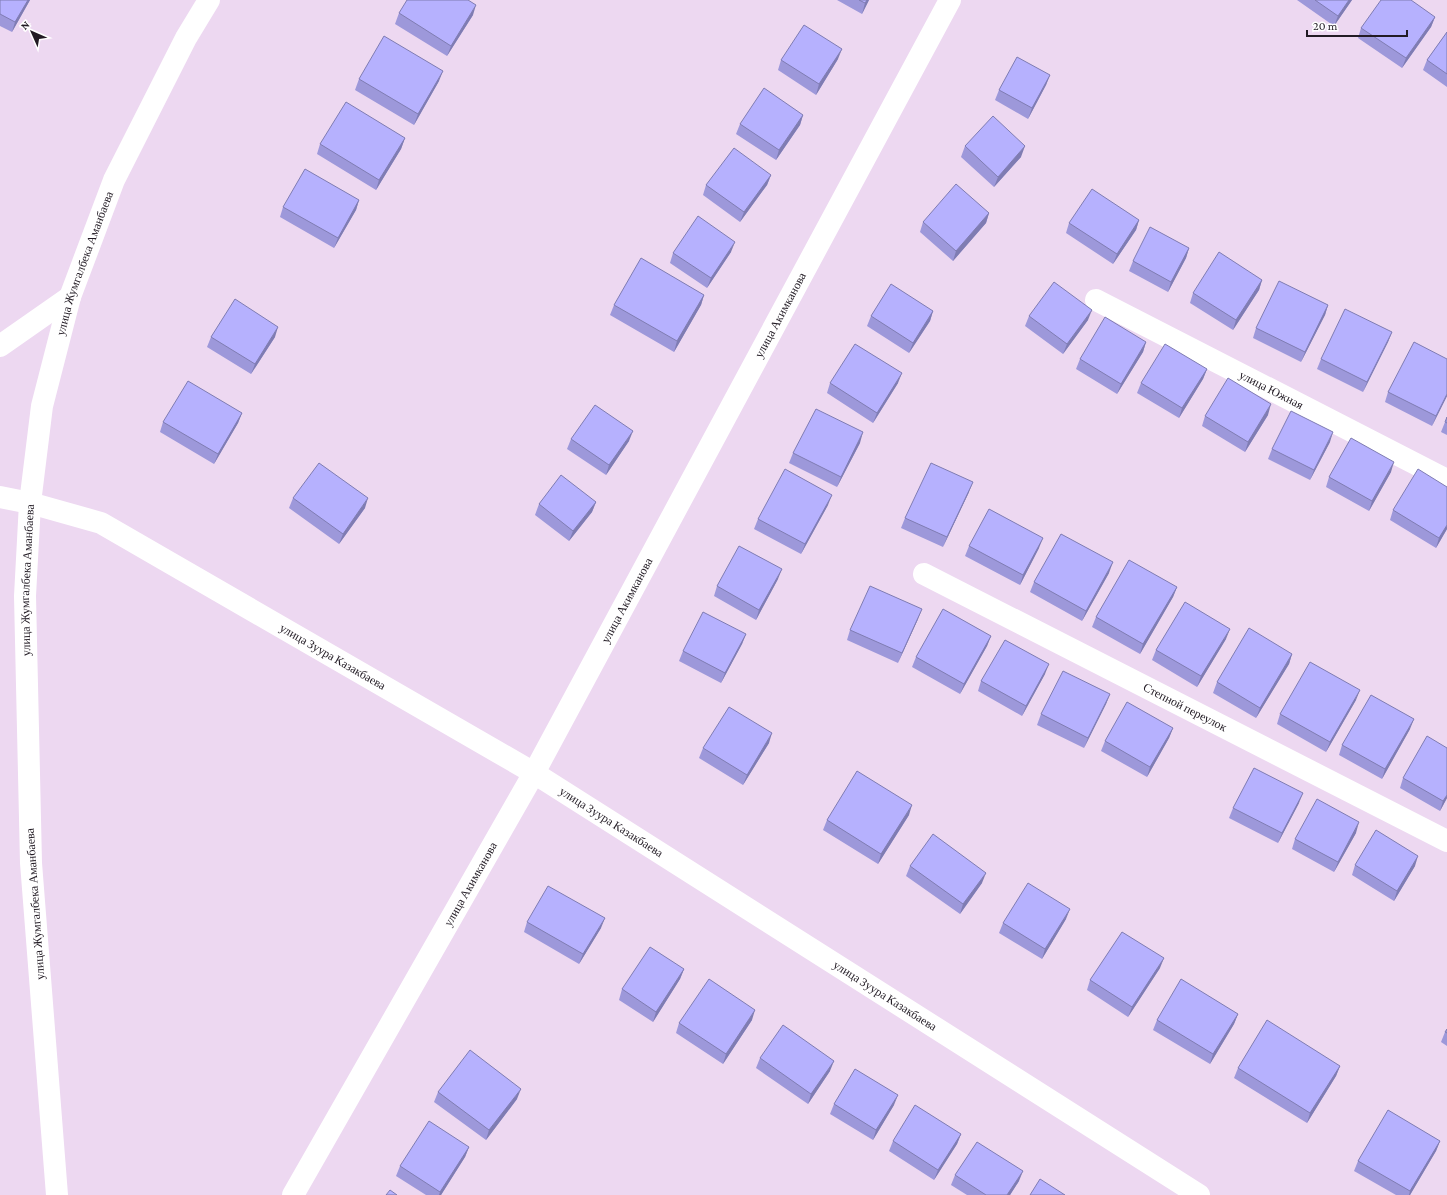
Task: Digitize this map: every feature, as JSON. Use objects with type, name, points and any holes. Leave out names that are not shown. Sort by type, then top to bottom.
[{"type":"street","name":"улица Жумгалбека Аманбаева","points":[[57,1195],[31,863],[25,596],[30,503],[42,406],[70,297],[114,180],[186,38],[208,0]]},
{"type":"street","name":"улица Акимканова","points":[[293,1195],[534,773],[950,0]]},
{"type":"street","points":[[0,346],[70,297]]},
{"type":"street","name":"улица Южная","points":[[1096,300],[1447,480]]},
{"type":"street","name":"улица Зуура Казакбаева","points":[[0,496],[101,523],[534,773],[1199,1195]]},
{"type":"street","name":"Степной переулок","points":[[924,574],[1447,841]]},
{"type":"building","points":[[0,0],[28,0],[15,22],[0,14]]},
{"type":"building","points":[[407,0],[468,0],[476,5],[451,46],[399,13]]},
{"type":"building","points":[[859,0],[867,0],[865,3]]},
{"type":"building","points":[[1315,0],[1349,0],[1338,16]]},
{"type":"building","points":[[1381,0],[1411,0],[1435,17],[1406,58],[1361,28]]},
{"type":"building","points":[[804,25],[842,49],[819,84],[781,60]]},
{"type":"building","points":[[1447,32],[1447,74],[1427,60]]},
{"type":"building","points":[[384,36],[443,71],[418,114],[359,79]]},
{"type":"building","points":[[1017,57],[1050,75],[1032,108],[999,90]]},
{"type":"building","points":[[764,88],[803,115],[779,150],[740,124]]},
{"type":"building","points":[[346,102],[405,138],[379,180],[320,144]]},
{"type":"building","points":[[993,116],[1025,146],[998,177],[965,146]]},
{"type":"building","points":[[734,148],[771,175],[744,212],[706,185]]},
{"type":"building","points":[[305,169],[359,200],[338,238],[283,207]]},
{"type":"building","points":[[956,184],[989,213],[956,251],[923,222]]},
{"type":"building","points":[[1092,189],[1139,220],[1117,254],[1069,223]]},
{"type":"building","points":[[698,216],[735,242],[711,278],[673,253]]},
{"type":"building","points":[[1150,227],[1189,248],[1171,282],[1133,261]]},
{"type":"building","points":[[1219,252],[1262,280],[1236,320],[1193,293]]},
{"type":"building","points":[[641,258],[704,295],[677,341],[614,305]]},
{"type":"building","points":[[1279,281],[1328,305],[1305,352],[1256,328]]},
{"type":"building","points":[[1054,282],[1092,310],[1067,344],[1029,316]]},
{"type":"building","points":[[891,284],[933,311],[913,343],[871,316]]},
{"type":"building","points":[[235,299],[278,327],[255,364],[211,337]]},
{"type":"building","points":[[1345,309],[1392,332],[1367,382],[1321,359]]},
{"type":"building","points":[[1105,317],[1146,342],[1121,384],[1080,359]]},
{"type":"building","points":[[1414,342],[1447,359],[1447,394],[1436,416],[1388,392]]},
{"type":"building","points":[[855,344],[902,373],[877,413],[830,383]]},
{"type":"building","points":[[1165,344],[1207,369],[1182,408],[1141,383]]},
{"type":"building","points":[[1228,378],[1271,404],[1248,442],[1205,416]]},
{"type":"building","points":[[188,381],[242,413],[218,454],[163,422]]},
{"type":"building","points":[[595,405],[633,431],[609,465],[571,439]]},
{"type":"building","points":[[816,409],[863,432],[841,477],[793,453]]},
{"type":"building","points":[[1291,411],[1333,432],[1314,470],[1272,449]]},
{"type":"building","points":[[1351,438],[1394,462],[1372,501],[1329,477]]},
{"type":"building","points":[[319,463],[368,498],[343,534],[293,498]]},
{"type":"building","points":[[931,463],[973,482],[947,537],[905,518]]},
{"type":"building","points":[[785,469],[832,495],[805,544],[758,519]]},
{"type":"building","points":[[1418,469],[1447,487],[1447,525],[1439,538],[1393,510]]},
{"type":"building","points":[[561,475],[596,502],[573,531],[539,504]]},
{"type":"building","points":[[989,509],[1043,538],[1023,575],[969,546]]},
{"type":"building","points":[[1061,534],[1113,562],[1086,611],[1034,582]]},
{"type":"building","points":[[739,546],[782,569],[759,610],[717,586]]},
{"type":"building","points":[[1129,560],[1177,587],[1143,644],[1096,617]]},
{"type":"building","points":[[870,586],[922,609],[902,653],[850,630]]},
{"type":"building","points":[[1185,602],[1230,629],[1201,676],[1156,650]]},
{"type":"building","points":[[943,609],[991,636],[964,684],[916,657]]},
{"type":"building","points":[[703,612],[746,634],[725,673],[683,651]]},
{"type":"building","points":[[1249,628],[1292,654],[1260,708],[1217,682]]},
{"type":"building","points":[[1005,640],[1049,664],[1026,706],[981,681]]},
{"type":"building","points":[[1310,662],[1360,690],[1330,742],[1280,714]]},
{"type":"building","points":[[1063,671],[1110,694],[1088,738],[1041,714]]},
{"type":"building","points":[[1371,695],[1414,719],[1385,769],[1342,745]]},
{"type":"building","points":[[1127,702],[1173,728],[1150,767],[1105,741]]},
{"type":"building","points":[[729,707],[772,733],[747,775],[703,748]]},
{"type":"building","points":[[1427,736],[1447,748],[1447,795],[1443,801],[1403,778]]},
{"type":"building","points":[[1254,768],[1303,793],[1282,833],[1233,808]]},
{"type":"building","points":[[857,771],[912,805],[881,854],[827,820]]},
{"type":"building","points":[[1317,799],[1359,822],[1338,862],[1295,839]]},
{"type":"building","points":[[1376,830],[1418,856],[1397,891],[1355,865]]},
{"type":"building","points":[[933,834],[986,873],[963,904],[910,866]]},
{"type":"building","points":[[1028,883],[1070,909],[1045,949],[1003,923]]},
{"type":"building","points":[[548,886],[605,918],[583,954],[527,922]]},
{"type":"building","points":[[1122,932],[1164,958],[1132,1007],[1090,980]]},
{"type":"building","points":[[650,947],[684,969],[656,1012],[622,989]]},
{"type":"building","points":[[709,979],[755,1010],[726,1054],[679,1023]]},
{"type":"building","points":[[1181,979],[1238,1014],[1213,1054],[1157,1020]]},
{"type":"building","points":[[1267,1020],[1340,1066],[1310,1113],[1238,1068]]},
{"type":"building","points":[[783,1025],[834,1061],[811,1094],[760,1058]]},
{"type":"building","points":[[470,1050],[521,1089],[489,1130],[438,1092]]},
{"type":"building","points":[[855,1069],[898,1095],[876,1130],[834,1104]]},
{"type":"building","points":[[915,1105],[961,1134],[938,1170],[893,1141]]},
{"type":"building","points":[[1388,1110],[1440,1141],[1410,1191],[1358,1161]]},
{"type":"building","points":[[429,1121],[469,1147],[440,1192],[400,1166]]},
{"type":"building","points":[[977,1142],[1023,1171],[1007,1195],[986,1195],[955,1175]]},
{"type":"building","points":[[1040,1179],[1065,1195],[1030,1195]]},
{"type":"building","points":[[390,1190],[397,1195],[386,1195]]}]
